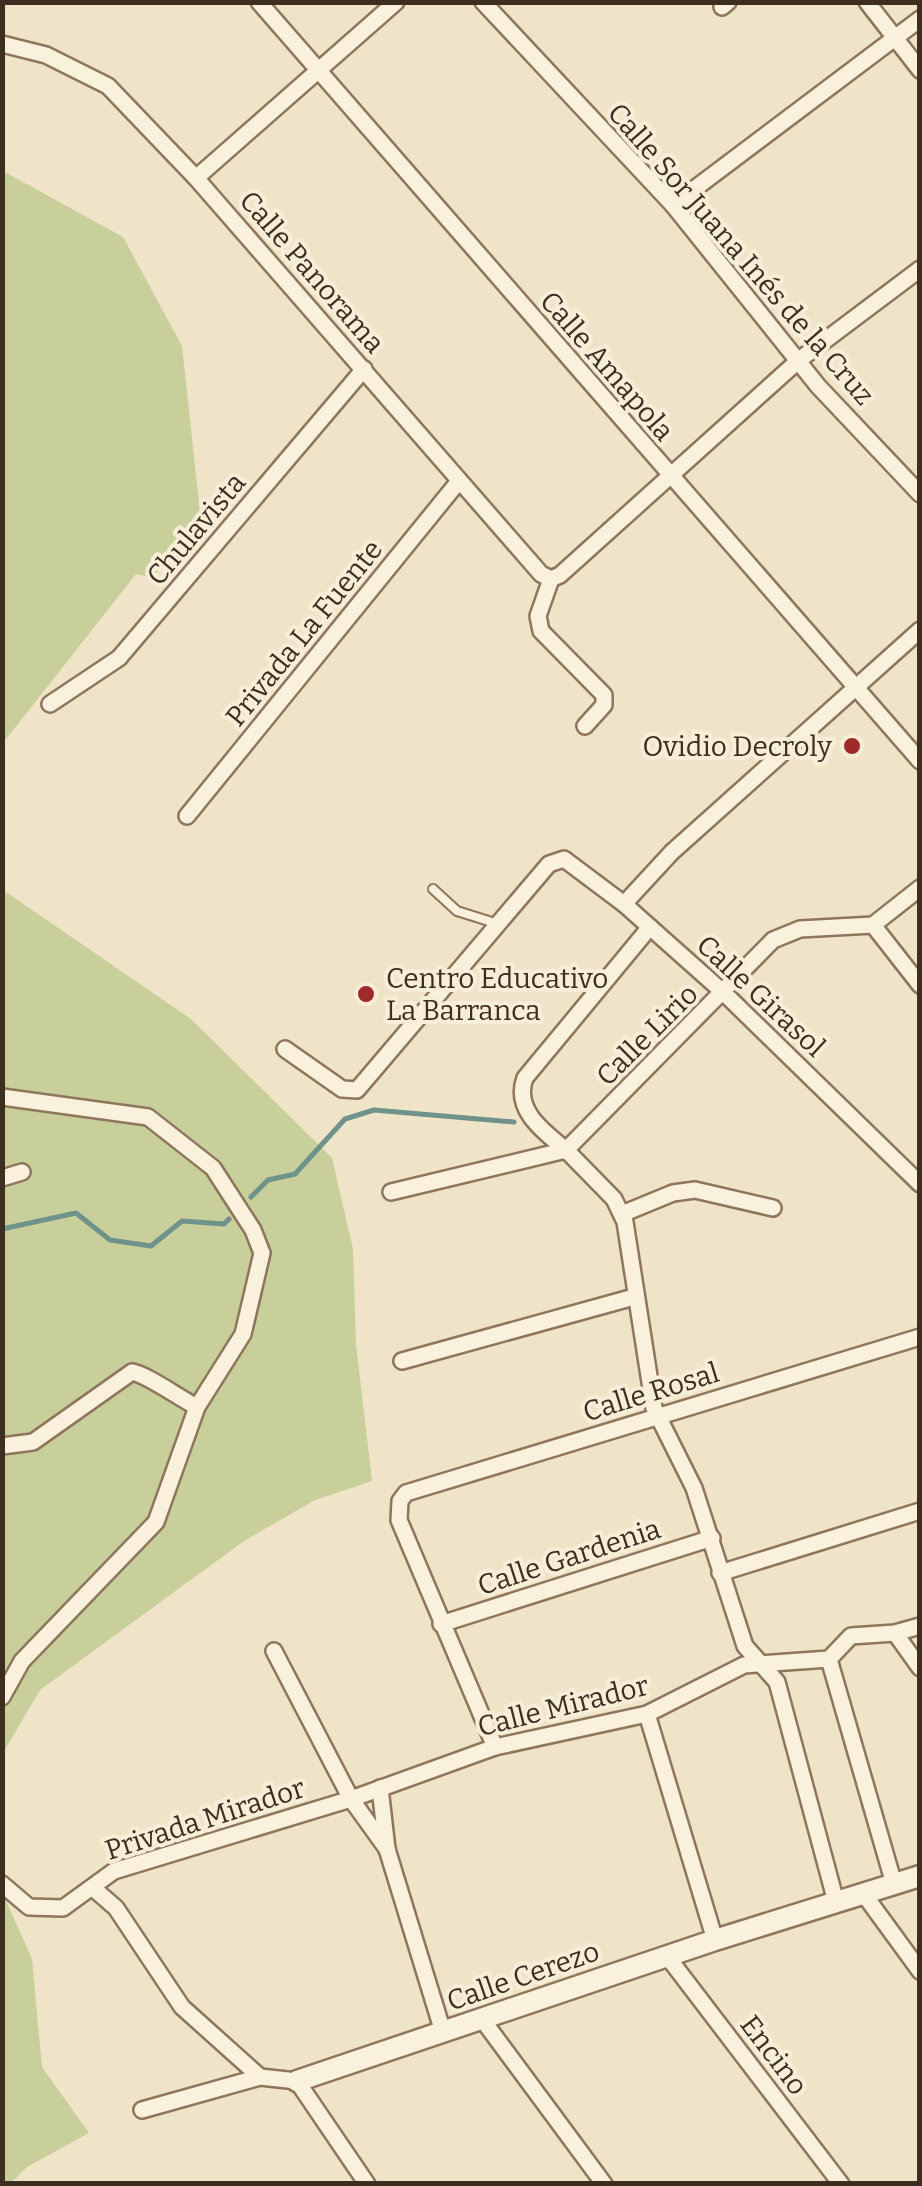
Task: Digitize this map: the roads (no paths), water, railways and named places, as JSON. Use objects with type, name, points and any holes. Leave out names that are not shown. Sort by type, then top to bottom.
[{"type":"street","name":"Calle Amapola","points":[[259,2],[920,761]]},
{"type":"street","points":[[196,178],[396,2]]},
{"type":"street","points":[[867,2],[920,70]]},
{"type":"street","name":"Calle Sor Juana Inés de la Cruz","points":[[484,3],[673,205],[799,360],[920,494]]},
{"type":"street","points":[[673,205],[920,18]]},
{"type":"street","name":"Calle Panorama","points":[[2,44],[46,54],[94,76],[196,178],[541,574],[550,579]]},
{"type":"street","points":[[585,726],[605,700],[601,690],[541,631],[538,616],[550,579],[560,575],[799,360],[920,269]]},
{"type":"street","name":"Chulavista","points":[[50,704],[113,664],[364,370]]},
{"type":"street","name":"Privada La Fuente","points":[[187,816],[459,481]]},
{"type":"street","points":[[624,904],[655,868],[920,630]]},
{"type":"street","name":"Calle Girasol","points":[[500,924],[558,858],[568,861],[624,904],[724,993],[920,1184]]},
{"type":"street","points":[[920,888],[874,925],[920,985]]},
{"type":"street","points":[[285,1049],[342,1089],[357,1090],[500,924]]},
{"type":"street","name":"Calle Lirio","points":[[571,1154],[779,936],[800,929],[874,925]]},
{"type":"street","points":[[650,927],[525,1078],[522,1101],[531,1116],[604,1186],[622,1214],[650,1397],[694,1488],[745,1646],[777,1682],[836,1902]]},
{"type":"street","points":[[2,1096],[148,1117],[186,1143],[235,1199],[262,1253],[244,1334],[198,1407],[156,1522],[22,1661],[2,1696]]},
{"type":"street","points":[[390,1192],[571,1154]]},
{"type":"street","points":[[2,1166],[22,1172],[2,1178]]},
{"type":"street","points":[[622,1214],[673,1193],[695,1190],[773,1208]]},
{"type":"street","points":[[402,1360],[634,1297]]},
{"type":"street","name":"Calle Rosal","points":[[442,1624],[399,1520],[400,1500],[416,1487],[920,1337]]},
{"type":"street","points":[[2,1446],[33,1442],[132,1372],[198,1407]]},
{"type":"street","points":[[720,1573],[920,1511]]},
{"type":"street","name":"Calle Gardenia","points":[[442,1624],[712,1538]]},
{"type":"street","points":[[442,1624],[495,1747]]},
{"type":"street","name":"Calle Mirador","points":[[380,1788],[495,1747],[647,1714],[740,1666],[829,1659],[851,1636],[895,1633],[920,1626]]},
{"type":"street","points":[[895,1633],[920,1668]]},
{"type":"street","points":[[274,1652],[352,1799],[388,1850]]},
{"type":"street","points":[[829,1659],[894,1884]]},
{"type":"street","points":[[647,1714],[715,1940]]},
{"type":"street","points":[[380,1788],[388,1850],[443,2032]]},
{"type":"street","name":"Privada Mirador","points":[[2,1884],[18,1900],[40,1911],[64,1908],[114,1871],[380,1788]]},
{"type":"street","name":"Calle Cerezo","points":[[142,2110],[260,2077],[297,2081],[715,1940],[920,1876]]},
{"type":"street","points":[[93,1888],[116,1908],[182,2007],[260,2077]]},
{"type":"street","points":[[862,1893],[920,1971]]},
{"type":"street","name":"Encino","points":[[667,1956],[840,2184]]},
{"type":"street","points":[[482,2019],[604,2184]]},
{"type":"street","points":[[297,2081],[367,2184]]},
{"type":"lane","points":[[432,888],[465,915],[500,924]]},
{"type":"waterway","points":[[251,1197],[268,1180],[295,1174],[345,1119],[374,1110],[514,1122]]},
{"type":"waterway","points":[[2,1229],[76,1213],[110,1240],[151,1246],[182,1221],[224,1224],[229,1219]]},
{"type":"place","name":"Ovidio Decroly","points":[[852,746]]},
{"type":"place","name":"Centro Educativo La Barranca","points":[[366,994]]}]
